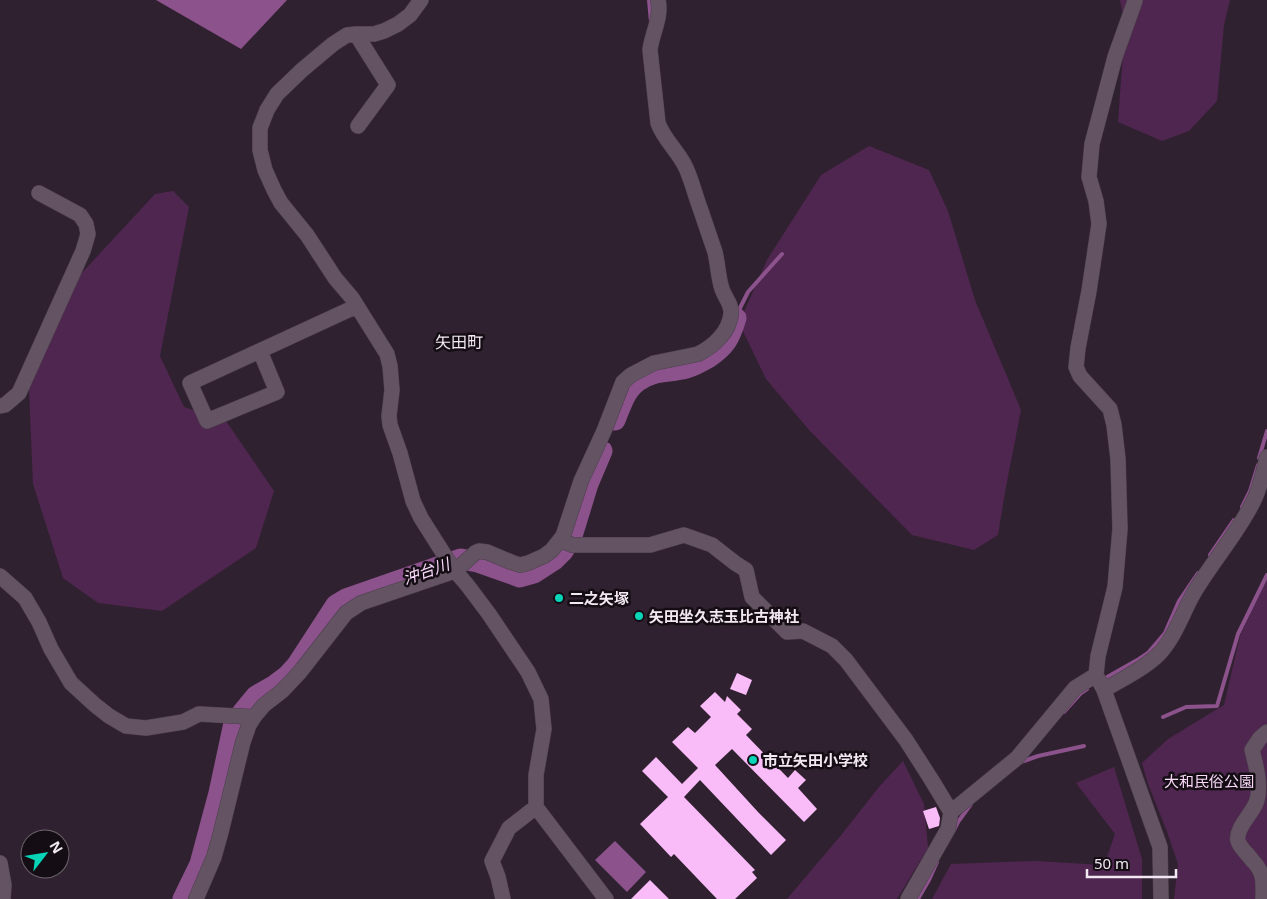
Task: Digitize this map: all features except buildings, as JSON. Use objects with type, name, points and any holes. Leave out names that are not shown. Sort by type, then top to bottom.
[{"type":"street","points":[[420,0],[410,15],[398,24],[374,34],[347,36],[333,44],[276,94],[260,128],[260,150],[265,170],[281,203],[312,241],[336,278],[358,306],[387,354],[392,390],[389,416],[390,425],[400,452],[413,501],[421,518],[458,563],[468,586],[528,672],[541,700],[544,729],[536,775],[536,807],[606,899]]},
{"type":"street","points":[[1135,1],[1115,57],[1092,144],[1089,177],[1096,201],[1099,224],[1090,291],[1076,367],[1080,376],[1110,409],[1118,458],[1120,529],[1114,587],[1098,656],[1096,676],[1104,690],[1160,847],[1162,899]]},
{"type":"street","points":[[566,542],[581,481],[623,382],[631,375],[654,363],[698,354],[704,351],[716,342],[724,332],[731,315],[730,306],[721,286],[715,253],[689,176],[681,158],[660,129],[658,123],[650,50],[651,40],[658,19],[658,2]]},
{"type":"street","points":[[356,34],[388,85],[358,126]]},
{"type":"street","points":[[0,406],[5,405],[19,393],[83,251],[88,234],[86,224],[80,215],[39,193]]},
{"type":"street","points":[[260,351],[278,392],[207,421],[190,383],[358,306]]},
{"type":"street","points":[[1104,690],[1143,666],[1158,654],[1170,640],[1196,589],[1253,503],[1267,457]]},
{"type":"street","points":[[196,899],[214,857],[249,725],[264,705],[296,677],[351,609],[458,563],[480,551],[520,565],[544,556],[566,542],[650,545],[684,535],[712,545],[746,570],[752,597],[787,632],[803,631],[832,646],[846,660],[906,740],[932,779],[951,812],[948,829],[908,899]]},
{"type":"street","points":[[0,576],[25,598],[39,622],[50,649],[71,684],[94,705],[126,726],[146,728],[184,722],[198,714],[254,717]]},
{"type":"street","points":[[951,812],[1017,758],[1075,688],[1096,676]]},
{"type":"street","points":[[1263,899],[1263,878],[1259,868],[1246,854],[1238,841],[1240,828],[1256,802],[1258,783],[1252,750],[1260,738],[1267,732]]},
{"type":"street","points":[[503,899],[492,861],[509,828],[536,807]]},
{"type":"street","points":[[0,863],[4,885],[4,899]]},
{"type":"green space","points":[[1120,0],[1230,0],[1224,25],[1217,101],[1189,131],[1162,141],[1118,122],[1125,25]]},
{"type":"green space","points":[[869,146],[929,170],[948,211],[975,300],[1021,410],[998,535],[974,550],[912,535],[810,431],[766,379],[739,323],[767,260],[821,175]]},
{"type":"green space","points":[[173,191],[189,207],[160,356],[184,407],[226,421],[274,491],[256,548],[162,611],[98,603],[63,578],[33,484],[29,389],[66,290],[155,194]]},
{"type":"green space","name":"大和民俗公園","points":[[1267,580],[1267,899],[1174,899],[1178,864],[1142,763],[1168,739],[1224,705],[1240,636]]},
{"type":"green space","points":[[903,761],[924,804],[928,848],[897,899],[787,899],[879,787]]},
{"type":"green space","points":[[1114,767],[1142,859],[1142,899],[932,899],[951,864],[1035,861],[1104,865],[1115,834],[1076,783]]},
{"type":"shaded area","points":[[156,0],[287,0],[241,49]]},
{"type":"shaded area","points":[[615,841],[646,872],[627,892],[595,860]]},
{"type":"waterway","points":[[649,0],[651,22]]},
{"type":"waterway","points":[[738,312],[748,292],[782,254]]},
{"type":"waterway","name":"沖台川","points":[[615,420],[624,399],[638,381],[656,373],[687,368],[708,358],[719,350],[726,341],[732,331],[736,318]]},
{"type":"waterway","points":[[1259,458],[1267,431]]},
{"type":"waterway","name":"沖台川","points":[[183,899],[200,864],[219,793],[234,723],[256,696],[287,676],[297,665],[336,605],[346,599],[461,559],[478,562],[520,577],[534,573],[554,560],[563,551],[572,536],[588,484],[602,451]]},
{"type":"waterway","points":[[1242,507],[1250,491],[1258,465]]},
{"type":"waterway","points":[[1210,555],[1234,520]]},
{"type":"waterway","points":[[1102,680],[1148,653],[1165,633],[1179,601],[1198,573]]},
{"type":"waterway","points":[[1163,717],[1186,707],[1217,706],[1238,634],[1267,575]]},
{"type":"waterway","points":[[1064,712],[1087,689]]},
{"type":"waterway","points":[[1021,762],[1038,756],[1084,746]]},
{"type":"waterway","points":[[954,830],[971,804]]},
{"type":"waterway","points":[[918,899],[937,862]]},
{"type":"place","name":"二之矢塚","points":[[559,598]]},
{"type":"place","name":"矢田坐久志玉比古神社","points":[[639,616]]},
{"type":"place","name":"市立矢田小学校","points":[[753,760]]},
{"type":"district","name":"矢田町","points":[[459,342]]}]
